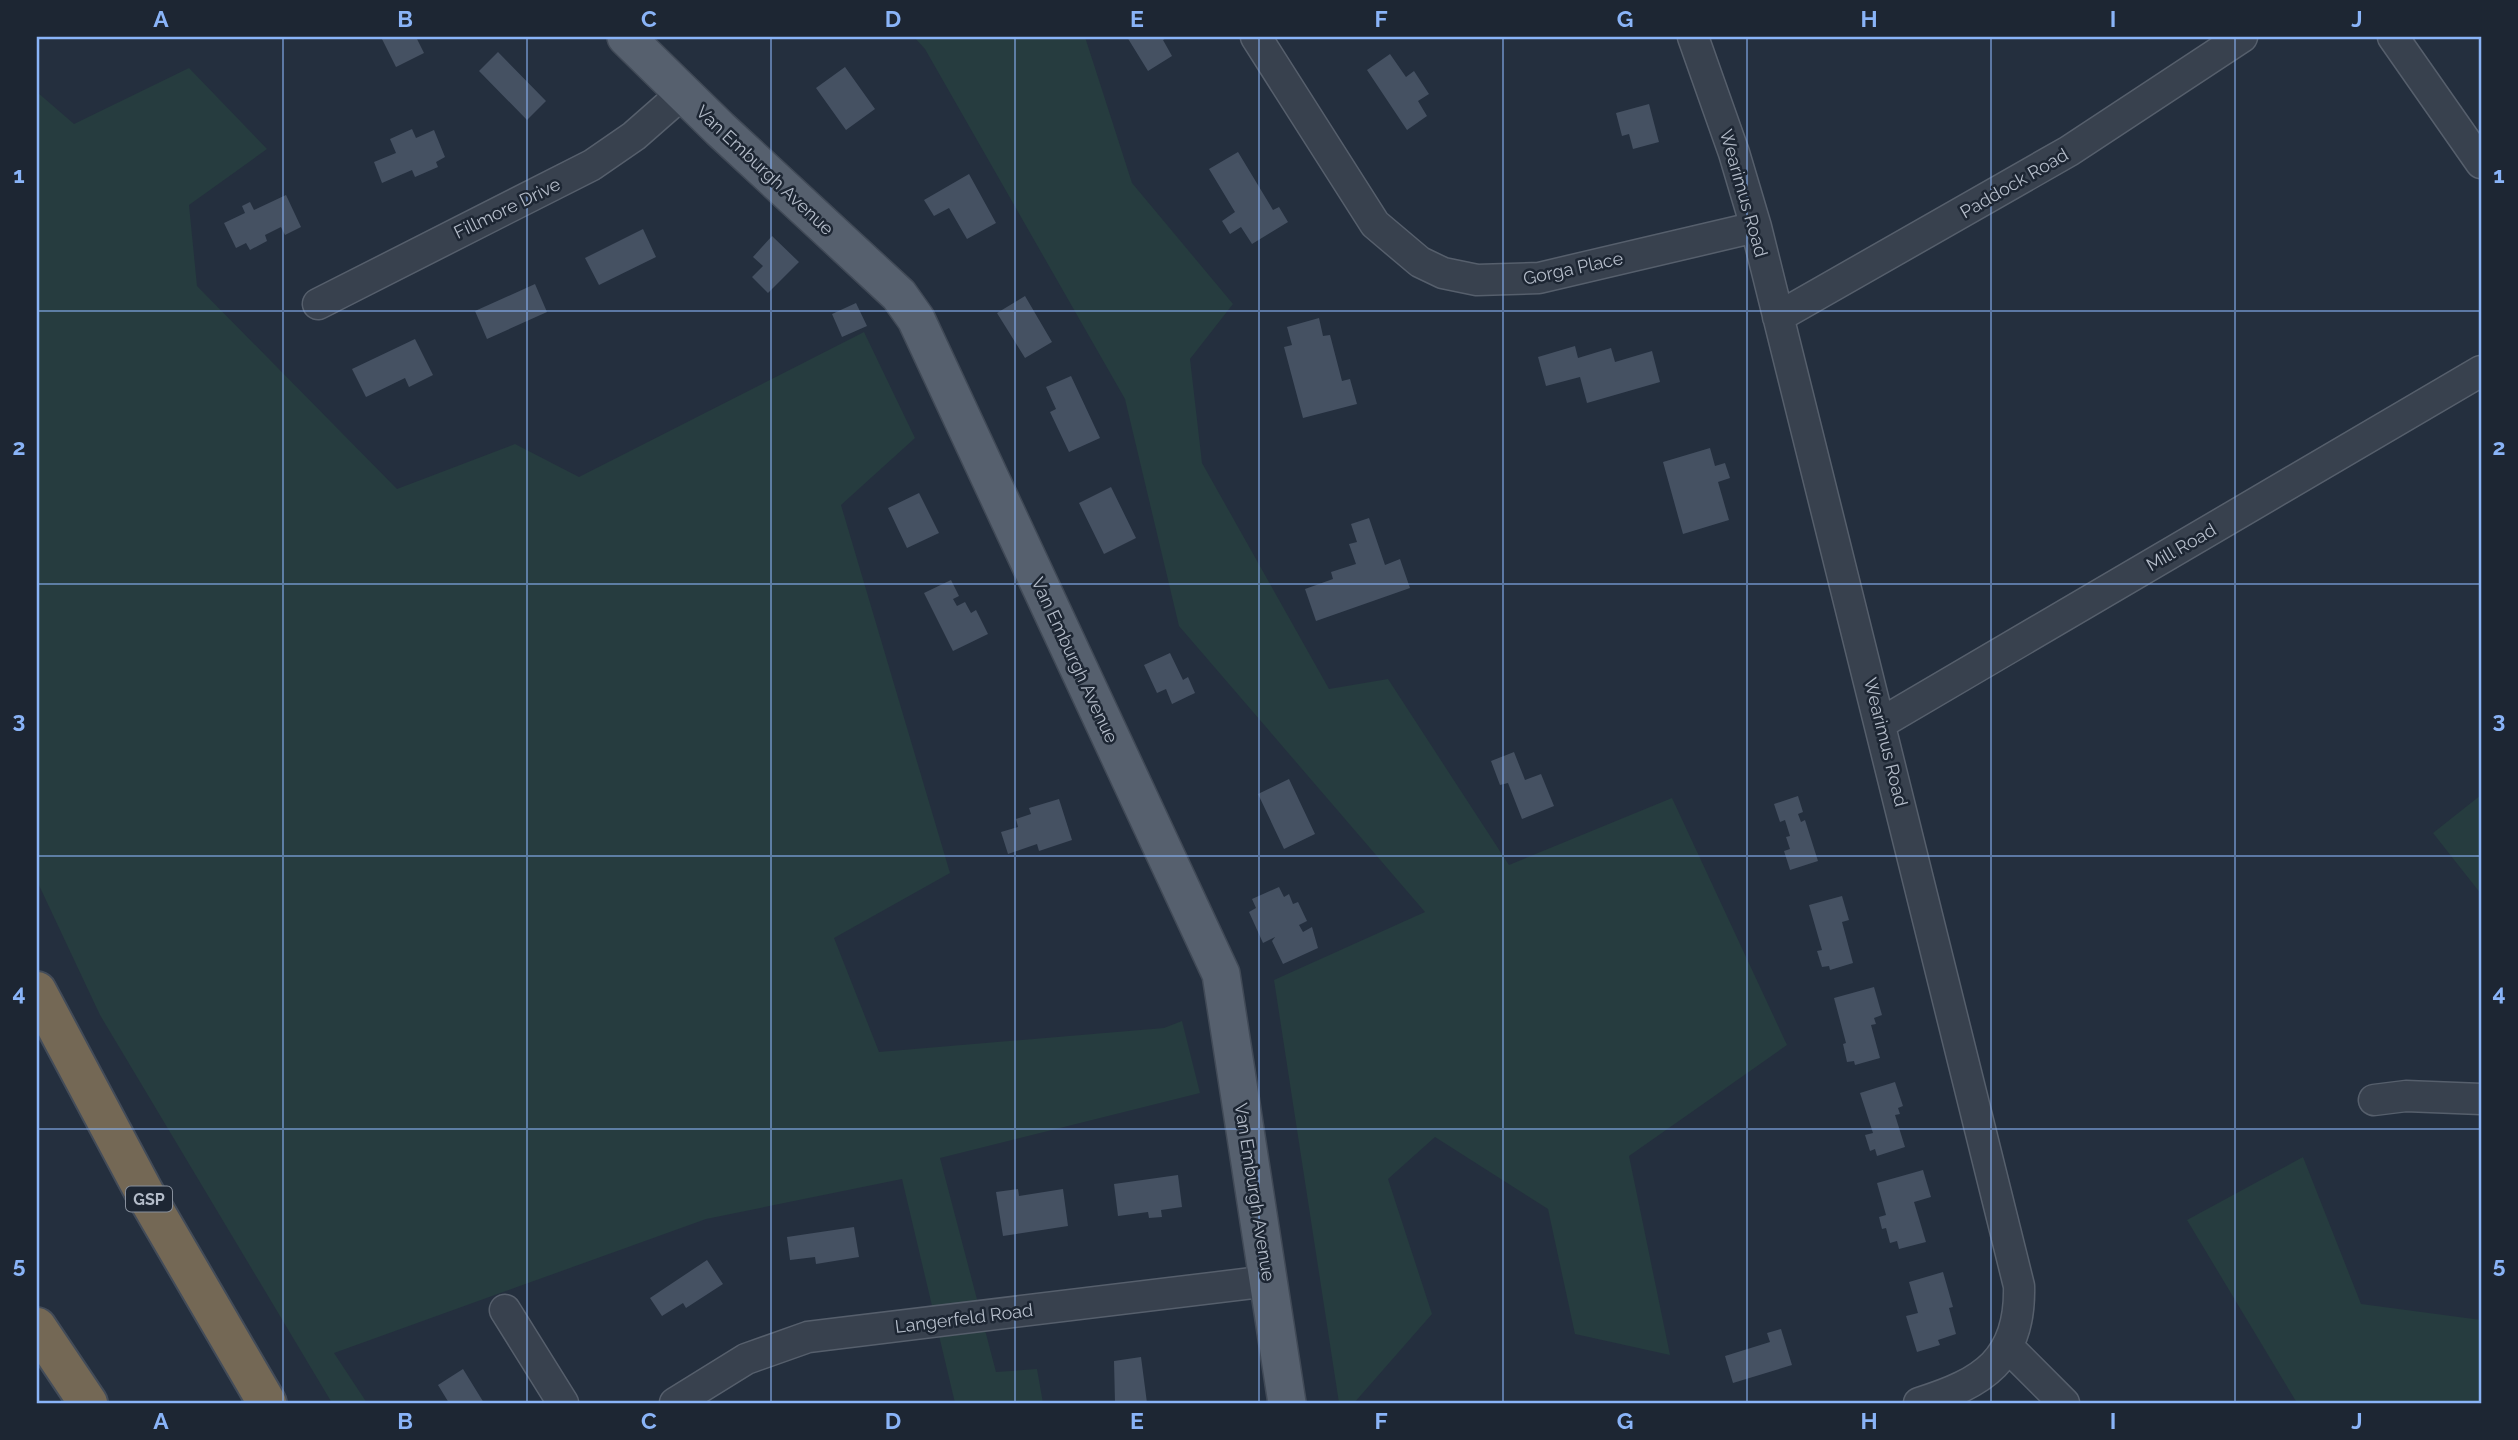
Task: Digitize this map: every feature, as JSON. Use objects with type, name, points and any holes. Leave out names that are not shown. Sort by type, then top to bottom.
[{"type":"highway","name":"GSP","points":[[37,992],[158,1216],[267,1403]]},
{"type":"highway","points":[[37,1326],[88,1403]]},
{"type":"main road","name":"Van Emburgh Avenue","points":[[626,37],[899,295],[916,319],[1221,974],[1287,1403]]},
{"type":"street","name":"Gorga Place","points":[[1256,37],[1375,224],[1420,262],[1443,273],[1491,280],[1539,278],[1756,227]]},
{"type":"street","name":"Wearimus Road","points":[[1693,37],[1734,153],[1756,227],[2019,1286],[2020,1308],[2008,1347],[1979,1379],[1960,1390],[1919,1403]]},
{"type":"street","name":"Paddock Road","points":[[1779,317],[2069,151],[2242,37]]},
{"type":"street","points":[[2393,37],[2481,163]]},
{"type":"street","name":"Fillmore Drive","points":[[318,304],[592,165],[635,136],[683,93]]},
{"type":"street","name":"Mill Road","points":[[1881,723],[2481,371]]},
{"type":"street","points":[[2374,1100],[2406,1096],[2481,1099]]},
{"type":"street","name":"Langerfeld Road","points":[[675,1403],[746,1359],[808,1337],[1269,1281]]},
{"type":"street","points":[[505,1310],[563,1403]]},
{"type":"street","points":[[2008,1347],[2064,1403]]},
{"type":"green space","points":[[914,37],[1085,37],[1132,183],[1233,304],[1190,359],[1202,463],[1329,689],[1388,679],[1509,865],[1672,798],[1787,1045],[1629,1156],[1670,1355],[1575,1334],[1548,1209],[1435,1137],[1388,1179],[1432,1314],[1354,1403],[1339,1403],[1274,980],[1425,912],[1179,626],[1125,399],[925,49]]},
{"type":"green space","points":[[189,68],[267,149],[189,205],[197,286],[397,489],[515,444],[579,477],[864,332],[915,438],[841,505],[950,873],[834,938],[879,1052],[1164,1028],[1182,1021],[1200,1093],[940,1158],[996,1372],[1037,1369],[1043,1403],[955,1403],[902,1179],[706,1219],[334,1353],[367,1403],[332,1403],[100,1015],[37,881],[37,92],[74,124]]},
{"type":"green space","points":[[2481,795],[2481,894],[2433,833]]},
{"type":"green space","points":[[2303,1157],[2361,1304],[2481,1320],[2481,1403],[2297,1403],[2187,1220]]},
{"type":"building","points":[[381,37],[416,37],[424,53],[396,67]]},
{"type":"building","points":[[1127,37],[1168,37],[1163,40],[1172,56],[1148,71]]},
{"type":"building","points":[[498,52],[546,101],[527,120],[479,71]]},
{"type":"building","points":[[1390,54],[1406,77],[1414,71],[1429,94],[1418,101],[1427,116],[1407,130],[1367,70]]},
{"type":"building","points":[[845,67],[875,109],[846,130],[816,88]]},
{"type":"building","points":[[1649,104],[1659,142],[1633,149],[1629,134],[1622,136],[1616,113]]},
{"type":"building","points":[[412,129],[416,138],[434,130],[445,157],[436,162],[438,167],[415,177],[412,170],[382,183],[374,162],[396,153],[390,139]]},
{"type":"building","points":[[1238,152],[1273,210],[1279,207],[1288,222],[1252,244],[1241,227],[1230,234],[1222,221],[1235,212],[1209,169]]},
{"type":"building","points":[[969,174],[996,223],[967,239],[949,208],[934,216],[924,200]]},
{"type":"building","points":[[286,195],[301,227],[285,235],[281,227],[265,235],[267,241],[250,250],[246,243],[236,248],[224,223],[245,213],[242,206],[250,202],[254,210]]},
{"type":"building","points":[[643,229],[656,257],[599,285],[585,258]]},
{"type":"building","points":[[772,236],[799,262],[768,293],[752,277],[763,266],[753,257]]},
{"type":"building","points":[[535,284],[547,312],[487,339],[475,311]]},
{"type":"building","points":[[1025,296],[1052,342],[1025,358],[997,313]]},
{"type":"building","points":[[856,303],[867,326],[842,337],[832,314]]},
{"type":"building","points":[[1319,318],[1323,336],[1330,335],[1342,381],[1350,379],[1357,404],[1303,418],[1284,347],[1292,345],[1287,327]]},
{"type":"building","points":[[415,339],[433,375],[409,387],[405,378],[366,397],[352,369]]},
{"type":"building","points":[[1575,346],[1578,358],[1611,348],[1615,362],[1652,351],[1660,382],[1587,403],[1580,377],[1546,386],[1538,357]]},
{"type":"building","points":[[1071,376],[1100,438],[1069,452],[1050,412],[1056,409],[1046,387]]},
{"type":"building","points":[[1710,448],[1715,466],[1725,463],[1730,478],[1718,482],[1729,520],[1683,534],[1663,462]]},
{"type":"building","points":[[1111,487],[1136,538],[1104,554],[1079,503]]},
{"type":"building","points":[[919,493],[939,533],[907,548],[888,508]]},
{"type":"building","points":[[1369,518],[1385,565],[1400,559],[1410,588],[1316,621],[1305,589],[1333,579],[1331,572],[1356,564],[1349,544],[1357,542],[1351,524]]},
{"type":"building","points":[[951,580],[959,596],[953,599],[957,606],[965,602],[971,613],[976,610],[988,634],[953,651],[924,593]]},
{"type":"building","points":[[1170,653],[1183,680],[1188,677],[1195,693],[1172,704],[1166,689],[1157,693],[1144,665]]},
{"type":"building","points":[[1514,752],[1525,780],[1541,774],[1554,806],[1522,819],[1508,783],[1500,785],[1491,761]]},
{"type":"building","points":[[1289,779],[1315,834],[1284,849],[1258,794]]},
{"type":"building","points":[[1798,796],[1803,812],[1798,814],[1801,822],[1805,820],[1818,861],[1790,870],[1784,851],[1790,849],[1786,837],[1790,836],[1785,820],[1780,822],[1774,804]]},
{"type":"building","points":[[1059,799],[1072,840],[1039,851],[1037,844],[1008,854],[1001,832],[1018,827],[1016,819],[1031,814],[1029,808]]},
{"type":"building","points":[[1279,887],[1284,897],[1289,894],[1293,904],[1298,902],[1307,921],[1299,925],[1303,932],[1312,927],[1318,948],[1283,964],[1272,941],[1275,937],[1263,943],[1249,912],[1256,908],[1252,899]]},
{"type":"building","points":[[1842,896],[1849,920],[1842,922],[1853,963],[1830,970],[1829,966],[1822,967],[1817,951],[1822,950],[1809,905]]},
{"type":"building","points":[[1874,987],[1882,1015],[1874,1018],[1876,1024],[1871,1025],[1880,1058],[1855,1065],[1854,1061],[1847,1062],[1843,1044],[1846,1043],[1834,998]]},
{"type":"building","points":[[1895,1082],[1903,1106],[1898,1108],[1900,1114],[1895,1115],[1905,1147],[1877,1156],[1875,1149],[1870,1151],[1865,1135],[1873,1133],[1860,1093]]},
{"type":"building","points":[[1923,1170],[1931,1197],[1914,1202],[1926,1242],[1899,1249],[1897,1241],[1890,1243],[1886,1228],[1882,1229],[1879,1217],[1886,1215],[1877,1183]]},
{"type":"building","points":[[1178,1175],[1182,1207],[1161,1210],[1162,1217],[1149,1218],[1148,1212],[1118,1216],[1114,1184]]},
{"type":"building","points":[[1018,1189],[1019,1196],[1063,1189],[1068,1226],[1003,1236],[996,1192]]},
{"type":"building","points":[[854,1227],[859,1257],[816,1264],[815,1257],[790,1260],[787,1237]]},
{"type":"building","points":[[707,1260],[723,1284],[686,1308],[683,1303],[662,1316],[650,1298]]},
{"type":"building","points":[[1943,1272],[1953,1307],[1949,1308],[1956,1334],[1938,1340],[1940,1345],[1917,1352],[1906,1316],[1918,1313],[1909,1282]]},
{"type":"building","points":[[1781,1329],[1792,1365],[1733,1383],[1725,1356],[1770,1342],[1767,1333]]},
{"type":"building","points":[[1141,1357],[1147,1403],[1115,1403],[1114,1361]]},
{"type":"building","points":[[463,1369],[484,1403],[449,1403],[438,1385]]}]
